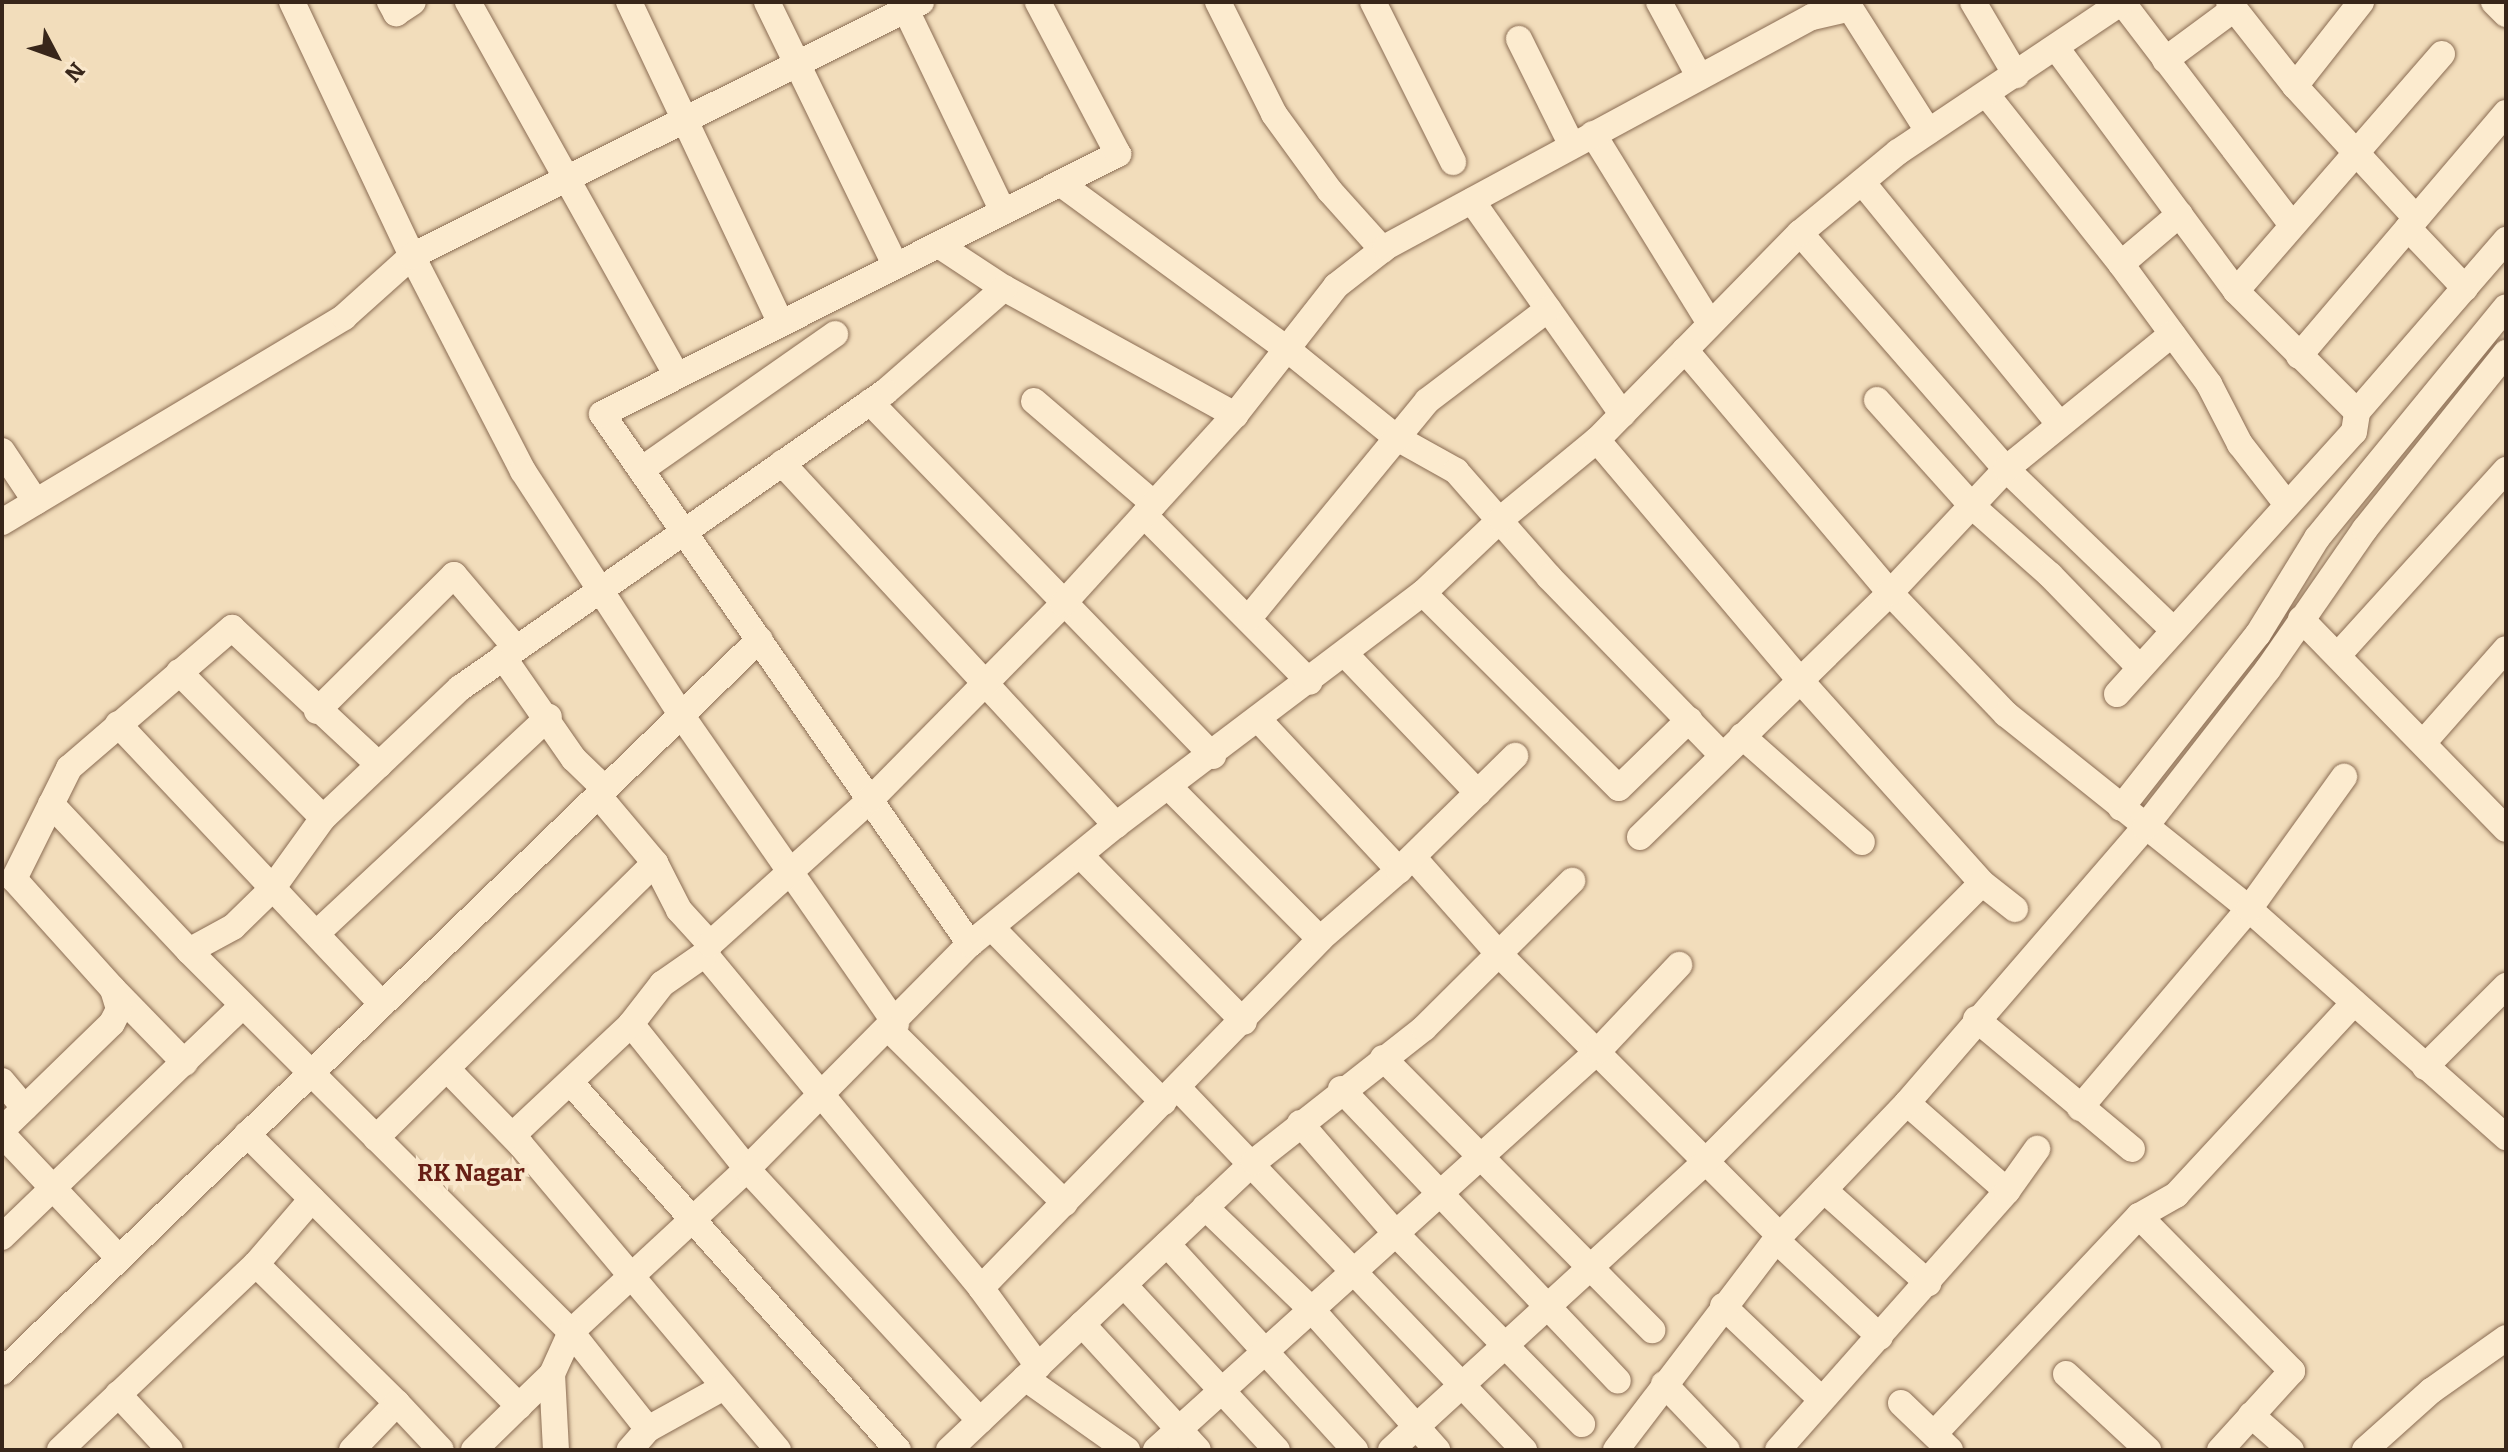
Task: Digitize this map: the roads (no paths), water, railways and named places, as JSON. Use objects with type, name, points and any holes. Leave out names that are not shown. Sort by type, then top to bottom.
[{"type":"street","points":[[292,2],[412,256],[523,471],[682,716],[893,1027],[1065,1203]]},
{"type":"street","points":[[390,2],[396,13],[413,2]]},
{"type":"street","points":[[468,2],[569,174],[676,374]]},
{"type":"street","points":[[629,2],[780,321]]},
{"type":"street","points":[[767,2],[895,265]]},
{"type":"street","points":[[970,944],[602,414],[780,321],[940,246],[1118,154],[1038,2]]},
{"type":"street","points":[[1218,2],[1274,114],[1330,191],[1383,250]]},
{"type":"street","points":[[1373,2],[1453,162]]},
{"type":"street","points":[[1659,2],[1699,76]]},
{"type":"street","points":[[1973,2],[2016,75]]},
{"type":"street","points":[[474,1450],[552,1374],[571,1332],[696,1219],[893,1027],[970,944],[1082,857],[1116,825],[1213,756],[1423,593],[1501,519],[1597,440],[1709,322],[1800,233],[1928,131],[2057,49],[2122,2],[2292,225]]},
{"type":"street","points":[[2295,86],[2361,2]]},
{"type":"street","points":[[2494,2],[2506,14]]},
{"type":"street","points":[[2,522],[344,317],[412,256],[569,174],[914,6],[1003,212]]},
{"type":"street","points":[[2165,60],[2232,6],[2465,288]]},
{"type":"street","points":[[513,1135],[631,1024],[662,984],[707,949],[871,799],[1063,604],[1235,415],[1336,286],[1383,250],[1699,76],[1809,9],[1850,8],[1928,131]]},
{"type":"street","points":[[1519,39],[1582,140],[1709,322]]},
{"type":"street","points":[[2057,49],[2236,291],[2299,356],[2356,422],[2381,457],[2404,479]]},
{"type":"street","points":[[2236,291],[2442,54]]},
{"type":"street","points":[[1987,95],[2121,264],[2209,384],[2240,444],[2286,503]]},
{"type":"street","points":[[2299,356],[2506,113]]},
{"type":"street","points":[[1862,182],[2058,422]]},
{"type":"street","points":[[1060,183],[1287,349],[1397,438],[1456,471],[1549,577],[1722,755]]},
{"type":"street","points":[[1472,201],[1622,414]]},
{"type":"street","points":[[2121,264],[2180,214]]},
{"type":"street","points":[[1800,233],[2006,469],[2172,629]]},
{"type":"street","points":[[2117,694],[2356,422],[2506,240]]},
{"type":"street","points":[[940,246],[1004,288],[1235,415]]},
{"type":"street","points":[[189,951],[233,927],[272,889],[323,818],[460,688],[870,402],[1004,288]]},
{"type":"street","points":[[2121,808],[2258,634],[2317,538],[2506,307]]},
{"type":"street","points":[[1249,618],[1427,401],[1548,309]]},
{"type":"street","points":[[641,470],[835,334]]},
{"type":"street","points":[[1640,837],[1890,593],[2006,469],[2058,422],[2172,334]]},
{"type":"street","points":[[1685,350],[1890,593],[2006,714],[2249,909],[2506,1137]]},
{"type":"street","points":[[1616,1450],[1723,1306],[1778,1238],[1907,1103],[1976,1019],[2145,827],[2404,479],[2506,353]]},
{"type":"street","points":[[1877,400],[1972,506],[2050,575],[2139,667]]},
{"type":"street","points":[[1034,401],[1149,510],[1310,682]]},
{"type":"street","points":[[870,402],[1213,756]]},
{"type":"street","points":[[1597,440],[1799,679],[1982,883],[2015,909]]},
{"type":"street","points":[[2,451],[36,502]]},
{"type":"street","points":[[782,463],[1116,825]]},
{"type":"street","points":[[2340,653],[2502,483]]},
{"type":"street","points":[[317,711],[454,575],[510,653],[574,759],[655,863],[679,910],[820,1097],[981,1288],[1032,1372],[1127,1450]]},
{"type":"street","points":[[1423,593],[1619,788],[1689,720]]},
{"type":"street","points":[[2301,619],[2340,653],[2506,829]]},
{"type":"street","points":[[185,1063],[14,879],[69,768],[232,628],[317,711],[379,765]]},
{"type":"street","points":[[2,1372],[760,639]]},
{"type":"street","points":[[2423,743],[2506,649]]},
{"type":"street","points":[[1346,655],[1478,793]]},
{"type":"street","points":[[179,672],[323,818]]},
{"type":"street","points":[[317,933],[549,717]]},
{"type":"street","points":[[1258,719],[1599,1050],[1778,1238],[1880,1337]]},
{"type":"street","points":[[118,724],[382,1004]]},
{"type":"street","points":[[1742,736],[1862,842]]},
{"type":"street","points":[[981,1288],[1244,1022],[1320,939],[1406,864],[1515,756]]},
{"type":"street","points":[[2080,1108],[2249,909],[2344,777]]},
{"type":"street","points":[[1170,788],[1320,939]]},
{"type":"street","points":[[51,804],[242,1006],[571,1332],[648,1429]]},
{"type":"street","points":[[1082,857],[1244,1022]]},
{"type":"street","points":[[376,1138],[655,863]]},
{"type":"street","points":[[949,1450],[1254,1162],[1341,1089],[1424,1028],[1497,952],[1572,881]]},
{"type":"street","points":[[1391,1450],[1707,1160],[1982,883]]},
{"type":"street","points":[[993,929],[1170,1095],[1254,1162],[1351,1275],[1524,1450]]},
{"type":"street","points":[[1156,1450],[1599,1050],[1679,965]]},
{"type":"street","points":[[2425,1067],[2506,986]]},
{"type":"street","points":[[113,989],[119,1009],[112,1023],[2,1132],[119,1258]]},
{"type":"street","points":[[1901,1403],[1942,1442],[2139,1216],[2176,1195],[2354,1003]]},
{"type":"street","points":[[2,1237],[242,1006]]},
{"type":"street","points":[[1976,1019],[2132,1149]]},
{"type":"street","points":[[631,1024],[747,1169],[980,1421]]},
{"type":"street","points":[[1383,1058],[1652,1330]]},
{"type":"street","points":[[447,1069],[513,1135],[778,1450]]},
{"type":"street","points":[[2,1081],[25,1108]]},
{"type":"street","points":[[570,1082],[696,1219],[898,1450]]},
{"type":"street","points":[[1341,1089],[1546,1310],[1618,1381]]},
{"type":"street","points":[[1907,1103],[2007,1191]]},
{"type":"street","points":[[1300,1123],[1396,1234],[1582,1424]]},
{"type":"street","points":[[247,1134],[519,1406]]},
{"type":"street","points":[[1778,1450],[1820,1398],[1928,1283],[2007,1191],[2037,1149]]},
{"type":"street","points":[[1824,1190],[1928,1283]]},
{"type":"street","points":[[60,1450],[256,1264],[312,1199]]},
{"type":"street","points":[[1205,1207],[1312,1310],[1437,1450]]},
{"type":"street","points":[[2139,1216],[2292,1371],[2220,1450]]},
{"type":"street","points":[[1167,1244],[1355,1450]]},
{"type":"street","points":[[256,1264],[441,1450]]},
{"type":"street","points":[[1124,1285],[1277,1450]]},
{"type":"street","points":[[1723,1306],[1820,1398]]},
{"type":"street","points":[[1082,1324],[1198,1450]]},
{"type":"street","points":[[2365,1450],[2431,1391],[2506,1338]]},
{"type":"street","points":[[552,1374],[556,1450]]},
{"type":"street","points":[[2066,1374],[2148,1450]]},
{"type":"street","points":[[1664,1384],[1727,1450]]},
{"type":"street","points":[[630,1450],[648,1429],[724,1387]]},
{"type":"street","points":[[118,1394],[170,1450]]},
{"type":"street","points":[[352,1450],[397,1403]]},
{"type":"street","points":[[2251,1415],[2291,1450]]},
{"type":"district","name":"RK Nagar","points":[[471,1174]]}]
